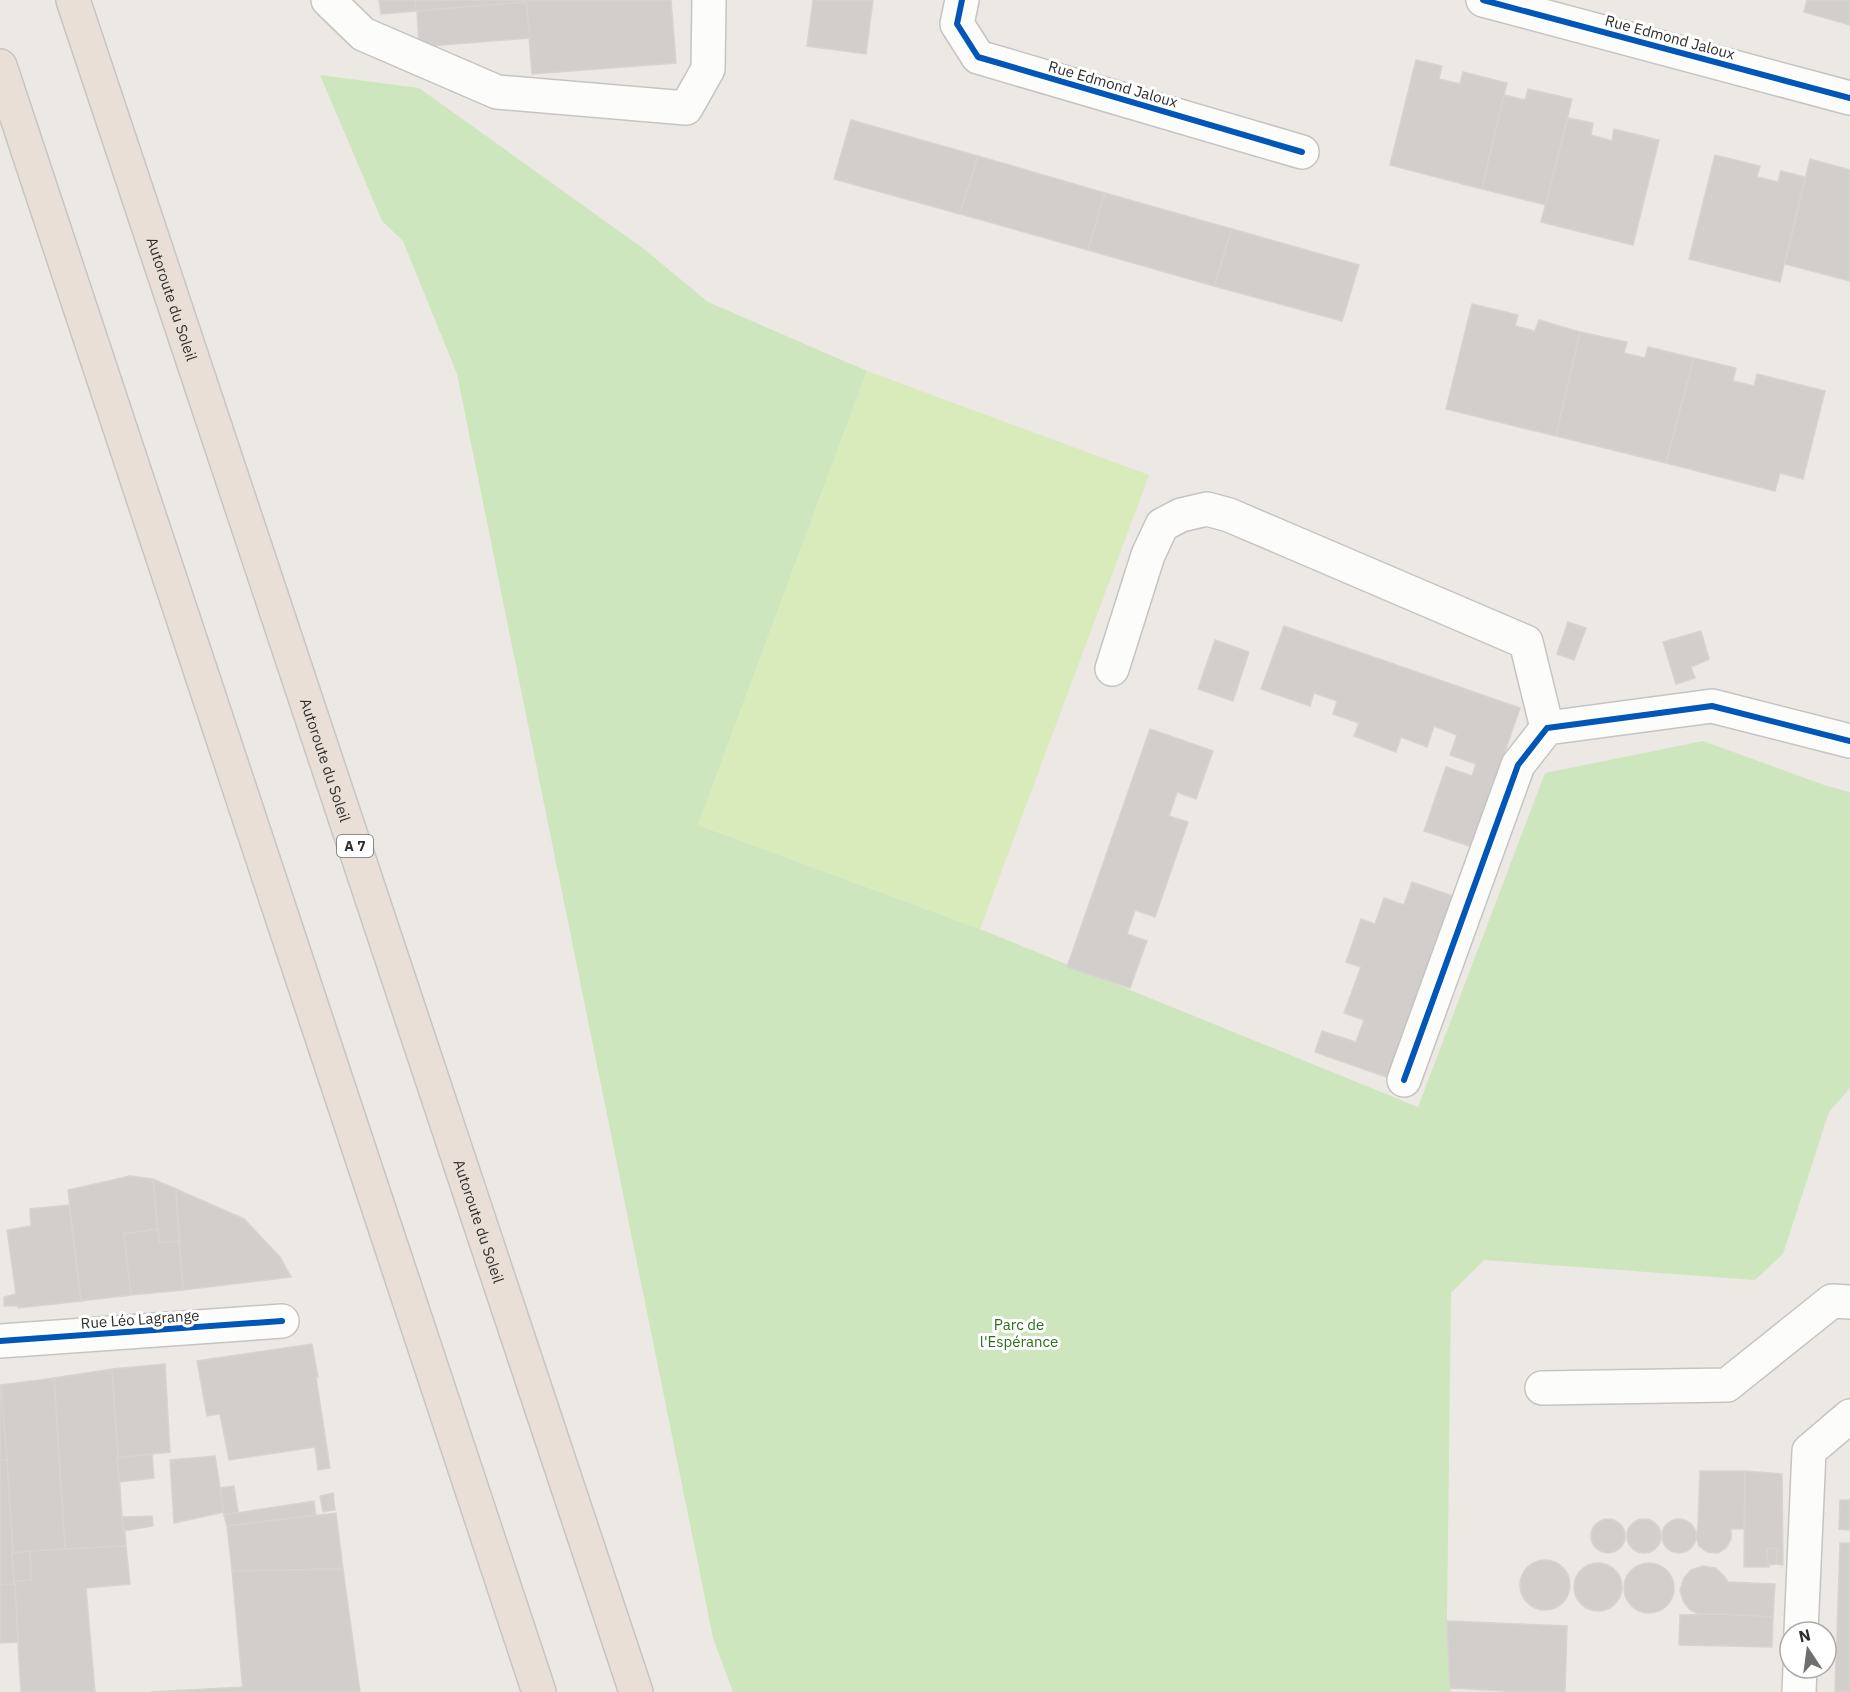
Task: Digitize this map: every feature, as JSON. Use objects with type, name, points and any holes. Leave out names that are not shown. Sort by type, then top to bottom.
[{"type":"highway","name":"Autoroute du Soleil","points":[[73,0],[636,1692]]},
{"type":"highway","points":[[0,66],[539,1692]]},
{"type":"street","points":[[328,0],[363,34],[497,92],[686,108],[708,69],[709,0]]},
{"type":"street","name":"Rue Edmond Jaloux","points":[[962,0],[957,24],[978,57],[1302,152]]},
{"type":"street","name":"Rue Edmond Jaloux","points":[[1501,2],[1850,98]]},
{"type":"street","points":[[1112,669],[1148,555],[1162,525],[1181,515],[1207,509],[1229,515],[1526,642],[1546,728]]},
{"type":"street","points":[[1404,1080],[1518,765],[1546,728],[1712,706],[1850,741]]},
{"type":"street","points":[[1542,1388],[1727,1385],[1833,1301],[1850,1302]]},
{"type":"street","name":"Rue Léo Lagrange","points":[[0,1341],[282,1321]]},
{"type":"street","points":[[1802,1620],[1809,1451],[1850,1416]]},
{"type":"green space","name":"Parc de l'Espérance","points":[[320,75],[419,88],[644,249],[708,302],[867,371],[698,825],[980,929],[1418,1107],[1545,773],[1703,741],[1827,786],[1850,792],[1850,1088],[1829,1112],[1783,1254],[1755,1280],[1484,1260],[1451,1293],[1447,1621],[1451,1692],[733,1692],[713,1638],[457,374],[403,241],[382,221]]},
{"type":"green space","points":[[867,371],[1149,475],[980,929],[698,825]]},
{"type":"building","points":[[379,0],[415,0],[416,11],[381,14]]},
{"type":"building","points":[[415,0],[526,0],[526,2],[416,11]]},
{"type":"building","points":[[526,0],[671,0],[676,63],[532,74]]},
{"type":"building","points":[[813,0],[873,0],[866,54],[807,46]]},
{"type":"building","points":[[1807,0],[1850,0],[1850,25],[1804,12]]},
{"type":"building","points":[[526,2],[530,38],[419,47],[417,11]]},
{"type":"building","points":[[1416,60],[1442,66],[1439,79],[1460,84],[1463,72],[1507,83],[1482,189],[1390,165]]},
{"type":"building","points":[[1528,89],[1572,99],[1546,205],[1482,189],[1504,95],[1525,100]]},
{"type":"building","points":[[1568,118],[1593,123],[1591,135],[1612,141],[1614,129],[1659,140],[1633,245],[1541,222]]},
{"type":"building","points":[[851,120],[978,156],[960,214],[834,179]]},
{"type":"building","points":[[1715,155],[1760,166],[1757,177],[1778,182],[1781,171],[1805,177],[1780,282],[1689,259]]},
{"type":"building","points":[[978,156],[1105,193],[1088,250],[960,214]]},
{"type":"building","points":[[1810,159],[1850,170],[1850,281],[1785,264]]},
{"type":"building","points":[[1105,193],[1232,229],[1214,286],[1088,250]]},
{"type":"building","points":[[1232,229],[1359,265],[1342,321],[1214,286]]},
{"type":"building","points":[[1472,304],[1518,315],[1515,326],[1535,331],[1539,320],[1580,332],[1556,436],[1446,409]]},
{"type":"building","points":[[1580,332],[1627,342],[1624,353],[1645,358],[1648,347],[1694,358],[1666,463],[1556,436]]},
{"type":"building","points":[[1694,358],[1736,368],[1733,381],[1754,386],[1757,374],[1825,391],[1803,479],[1780,473],[1775,491],[1666,463]]},
{"type":"building","points":[[1568,622],[1586,628],[1574,660],[1557,654]]},
{"type":"building","points":[[1284,626],[1520,708],[1472,847],[1424,831],[1446,767],[1472,776],[1476,764],[1450,755],[1457,735],[1434,726],[1427,747],[1401,737],[1396,752],[1354,736],[1359,723],[1333,714],[1337,701],[1314,693],[1310,706],[1261,689]]},
{"type":"building","points":[[1701,631],[1709,659],[1691,667],[1695,678],[1676,684],[1663,642]]},
{"type":"building","points":[[1215,640],[1249,652],[1233,701],[1198,689]]},
{"type":"building","points":[[1150,729],[1213,751],[1196,799],[1177,792],[1169,816],[1188,822],[1155,917],[1135,910],[1127,934],[1147,941],[1130,988],[1067,967]]},
{"type":"building","points":[[1412,882],[1456,897],[1392,1079],[1315,1052],[1322,1031],[1356,1042],[1364,1020],[1344,1013],[1361,967],[1346,962],[1361,919],[1375,924],[1384,898],[1404,905]]},
{"type":"building","points":[[130,1176],[153,1179],[158,1229],[124,1234],[131,1295],[81,1301],[68,1190]]},
{"type":"building","points":[[153,1179],[176,1189],[179,1241],[159,1243]]},
{"type":"building","points":[[176,1189],[244,1219],[280,1257],[291,1277],[183,1290]]},
{"type":"building","points":[[69,1205],[81,1301],[18,1308],[18,1306],[4,1306],[4,1297],[16,1294],[7,1230],[31,1226],[30,1209]]},
{"type":"building","points":[[158,1229],[159,1243],[179,1241],[183,1290],[131,1295],[124,1234]]},
{"type":"building","points":[[312,1344],[330,1468],[318,1470],[315,1447],[229,1460],[220,1414],[207,1416],[197,1361]]},
{"type":"building","points":[[165,1364],[170,1452],[117,1458],[112,1369]]},
{"type":"building","points":[[112,1369],[123,1531],[125,1531],[126,1546],[65,1549],[54,1378]]},
{"type":"building","points":[[54,1378],[65,1549],[12,1553],[1,1385]]},
{"type":"building","points":[[1,1385],[7,1460],[0,1460]]},
{"type":"building","points":[[152,1454],[154,1478],[119,1482],[117,1458]]},
{"type":"building","points":[[215,1456],[224,1512],[174,1523],[170,1460]]},
{"type":"building","points":[[0,1460],[7,1460],[15,1584],[0,1585]]},
{"type":"building","points":[[1700,1471],[1745,1471],[1744,1529],[1731,1529],[1731,1539],[1726,1548],[1718,1553],[1707,1552],[1699,1546],[1696,1537]]},
{"type":"building","points":[[1745,1471],[1782,1474],[1783,1565],[1776,1564],[1777,1549],[1767,1548],[1769,1567],[1744,1567]]},
{"type":"building","points":[[234,1486],[238,1512],[224,1515],[220,1488]]},
{"type":"building","points":[[333,1493],[335,1510],[323,1512],[320,1496]]},
{"type":"building","points":[[1840,1500],[1850,1500],[1850,1530],[1839,1529]]},
{"type":"building","points":[[314,1501],[316,1515],[227,1526],[224,1515]]},
{"type":"building","points":[[336,1513],[343,1569],[232,1571],[227,1526]]},
{"type":"building","points":[[152,1516],[153,1526],[123,1531],[122,1517]]},
{"type":"building","points":[[1608,1519],[1620,1524],[1625,1536],[1620,1548],[1608,1553],[1596,1548],[1591,1536],[1596,1524]]},
{"type":"building","points":[[1644,1519],[1656,1524],[1661,1536],[1656,1548],[1644,1553],[1632,1548],[1627,1536],[1632,1524]]},
{"type":"building","points":[[1679,1519],[1691,1524],[1696,1536],[1691,1548],[1679,1553],[1667,1548],[1662,1536],[1667,1524]]},
{"type":"building","points":[[1840,1543],[1850,1543],[1850,1692],[1835,1692],[1835,1680],[1838,1680]]},
{"type":"building","points":[[126,1546],[130,1584],[86,1588],[95,1692],[21,1692],[14,1581],[31,1580],[30,1551]]},
{"type":"building","points":[[1767,1548],[1777,1549],[1776,1564],[1768,1565]]},
{"type":"building","points":[[30,1551],[31,1580],[14,1581],[12,1553]]},
{"type":"building","points":[[1545,1560],[1554,1562],[1565,1571],[1570,1585],[1568,1594],[1559,1605],[1545,1610],[1536,1608],[1525,1599],[1520,1585],[1522,1576],[1531,1565]]},
{"type":"building","points":[[1593,1563],[1603,1563],[1618,1573],[1622,1587],[1621,1596],[1612,1607],[1603,1611],[1593,1611],[1578,1601],[1574,1592],[1574,1582],[1584,1567]]},
{"type":"building","points":[[1644,1563],[1654,1563],[1667,1570],[1674,1583],[1674,1593],[1667,1606],[1654,1613],[1644,1613],[1635,1609],[1628,1602],[1624,1593],[1624,1583],[1628,1574],[1635,1567]]},
{"type":"building","points":[[1703,1566],[1715,1568],[1728,1582],[1775,1584],[1773,1617],[1701,1615],[1690,1610],[1683,1601],[1680,1590],[1684,1578],[1691,1570]]},
{"type":"building","points":[[343,1569],[360,1692],[243,1692],[232,1571]]},
{"type":"building","points":[[15,1584],[18,1642],[0,1643],[0,1585]]},
{"type":"building","points":[[1722,1614],[1773,1617],[1772,1647],[1679,1645],[1680,1615]]},
{"type":"building","points":[[1447,1621],[1567,1626],[1565,1692],[1450,1688]]},
{"type":"building","points":[[243,1687],[243,1692],[151,1692]]},
{"type":"cycle path","points":[[962,0],[957,24],[978,57],[1302,152]]},
{"type":"cycle path","points":[[1483,0],[1850,98]]},
{"type":"cycle path","points":[[1404,1080],[1518,765],[1547,728],[1712,706],[1850,741]]},
{"type":"cycle path","points":[[0,1341],[282,1321]]}]
